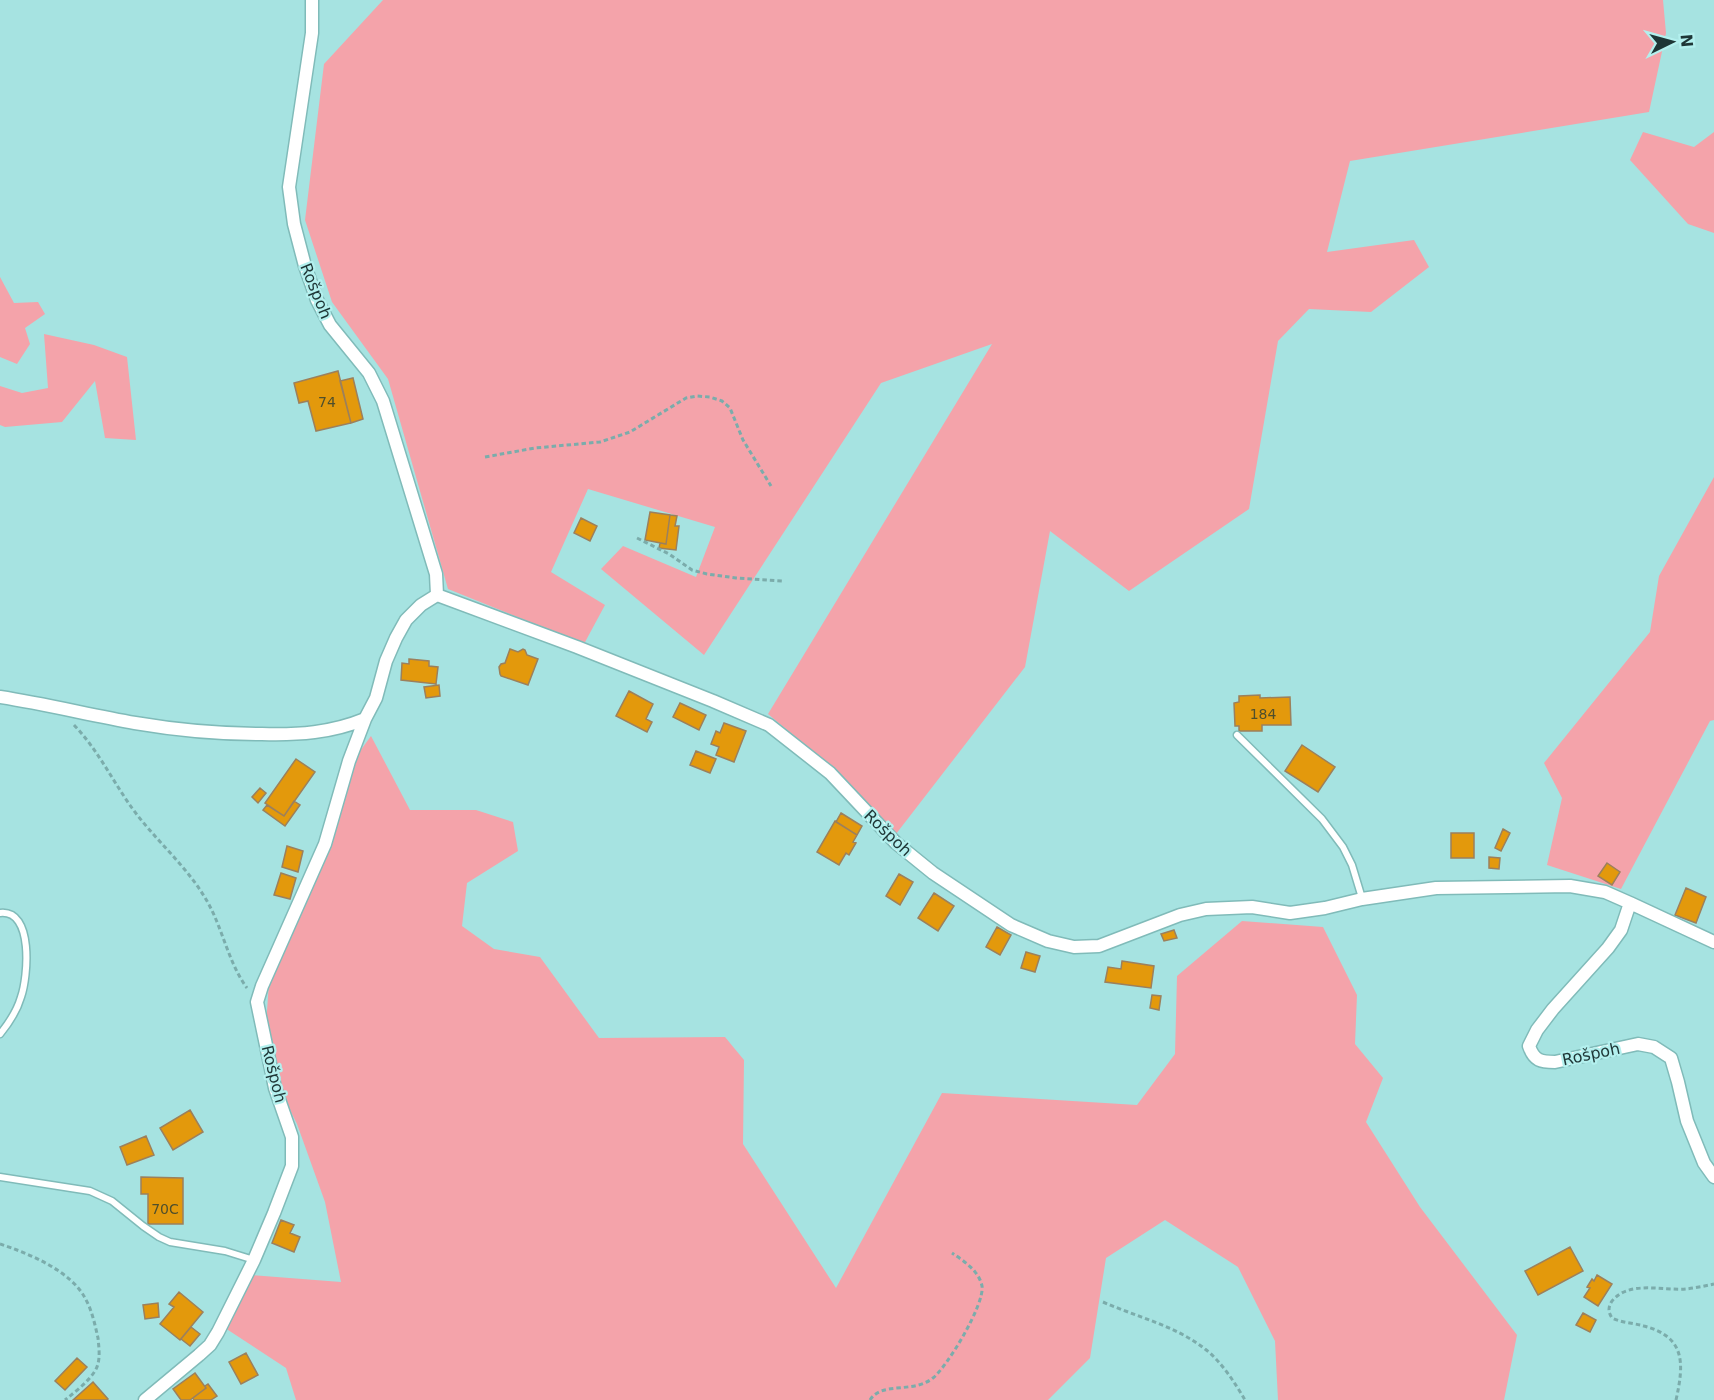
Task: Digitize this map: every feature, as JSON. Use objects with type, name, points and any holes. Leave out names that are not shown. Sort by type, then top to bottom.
[{"type":"street","name":"Rošpoh","points":[[312,0],[312,33],[289,187],[294,224],[317,300],[330,325],[369,373],[383,402],[436,574],[436,595],[588,651],[770,726],[830,773],[896,843],[933,873],[1011,925],[1048,941],[1074,947],[1099,946],[1180,915],[1206,909],[1252,907],[1290,913],[1436,888],[1570,886],[1605,892],[1714,942]]},
{"type":"street","points":[[257,1002],[325,844],[349,761],[365,719],[376,698],[386,661],[406,620],[421,605],[436,595]]},
{"type":"street","points":[[0,697],[135,723],[243,734],[327,731],[365,719]]},
{"type":"street","name":"Rošpoh","points":[[1630,903],[1621,930],[1608,948],[1553,1009],[1537,1030],[1529,1046],[1532,1055],[1542,1062],[1555,1062],[1638,1044],[1654,1047],[1671,1058],[1687,1121],[1704,1163],[1714,1177]]},
{"type":"street","name":"Rošpoh","points":[[145,1400],[210,1345],[254,1260],[292,1166],[293,1151],[290,1129],[275,1088],[257,1002]]},
{"type":"lane","points":[[1237,735],[1322,819],[1352,865],[1362,899]]},
{"type":"lane","points":[[0,913],[9,913],[19,921],[24,937],[26,970],[22,996],[16,1011],[0,1034]]},
{"type":"lane","points":[[0,1177],[90,1191],[112,1201],[143,1226],[170,1242],[225,1251],[254,1260]]},
{"type":"path","points":[[485,457],[536,448],[608,440],[630,432],[686,398],[710,397],[722,401],[730,408],[743,441],[771,486]]},
{"type":"path","points":[[638,538],[669,554],[692,570],[707,574],[782,581]]},
{"type":"path","points":[[73,724],[95,750],[132,808],[178,860],[207,900],[238,973],[257,1002]]},
{"type":"path","points":[[0,1244],[37,1259],[57,1271],[71,1281],[85,1297],[99,1347],[98,1364],[93,1374],[65,1400]]},
{"type":"path","points":[[870,1400],[887,1389],[915,1387],[935,1377],[972,1320],[982,1298],[982,1287],[971,1268],[952,1253]]},
{"type":"path","points":[[1676,1400],[1681,1369],[1675,1344],[1669,1336],[1657,1329],[1612,1318],[1609,1315],[1609,1307],[1615,1298],[1631,1290],[1685,1289],[1714,1284]]},
{"type":"path","points":[[1103,1302],[1174,1331],[1207,1350],[1216,1358],[1245,1400]]},
{"type":"shaded area","points":[[383,0],[1663,0],[1666,33],[1649,112],[1350,161],[1327,252],[1414,240],[1429,267],[1371,312],[1309,309],[1278,341],[1249,509],[1129,591],[1050,531],[1025,667],[896,834],[835,770],[768,714],[992,344],[881,383],[704,655],[601,569],[623,546],[696,577],[715,527],[588,489],[551,572],[605,605],[584,644],[448,589],[388,379],[332,302],[305,220],[324,64]]},
{"type":"shaded area","points":[[1643,132],[1694,147],[1714,132],[1714,233],[1688,224],[1630,160]]},
{"type":"shaded area","points":[[0,277],[14,303],[38,302],[45,314],[25,328],[30,344],[17,364],[0,357]]},
{"type":"shaded area","points":[[44,334],[94,345],[127,357],[136,440],[105,438],[95,381],[62,422],[5,427],[0,425],[0,386],[22,393],[48,388]]},
{"type":"shaded area","points":[[1714,477],[1714,720],[1710,721],[1621,889],[1547,865],[1562,798],[1544,763],[1650,632],[1659,576]]},
{"type":"shaded area","points":[[371,736],[410,810],[476,810],[513,822],[518,851],[467,883],[462,926],[494,949],[540,957],[599,1038],[725,1037],[744,1060],[743,1144],[836,1288],[942,1093],[1137,1105],[1175,1054],[1177,976],[1242,921],[1323,927],[1357,995],[1355,1044],[1383,1078],[1366,1122],[1420,1207],[1517,1335],[1504,1400],[1278,1400],[1275,1341],[1238,1267],[1165,1220],[1106,1258],[1090,1358],[1048,1400],[296,1400],[286,1368],[225,1328],[251,1275],[341,1282],[325,1202],[297,1124],[278,1086],[266,1026],[269,982],[355,758]]},
{"type":"building","points":[[338,371],[351,423],[316,431],[308,401],[299,403],[294,383]]},
{"type":"building","points":[[353,378],[363,419],[351,423],[340,381]]},
{"type":"building","points":[[650,512],[670,515],[666,544],[645,540]]},
{"type":"building","points":[[670,515],[677,516],[675,526],[679,526],[676,550],[659,548],[660,543],[666,544]]},
{"type":"building","points":[[581,518],[597,526],[590,541],[574,533]]},
{"type":"building","points":[[510,649],[518,652],[523,649],[527,655],[538,659],[528,685],[500,674],[499,667],[505,663]]},
{"type":"building","points":[[409,659],[429,661],[429,666],[438,667],[436,684],[401,680],[402,663],[409,664]]},
{"type":"building","points":[[439,685],[440,696],[426,698],[424,687]]},
{"type":"building","points":[[629,691],[653,704],[646,719],[652,722],[647,732],[616,716]]},
{"type":"building","points":[[1260,695],[1260,698],[1290,697],[1291,725],[1262,725],[1262,731],[1239,731],[1239,726],[1235,726],[1234,703],[1239,702],[1239,696]]},
{"type":"building","points":[[680,703],[706,715],[699,730],[673,717]]},
{"type":"building","points":[[724,723],[746,731],[734,762],[716,755],[719,747],[711,744],[716,731],[720,733]]},
{"type":"building","points":[[1302,745],[1335,767],[1318,792],[1285,771]]},
{"type":"building","points":[[696,751],[716,759],[710,773],[690,765]]},
{"type":"building","points":[[296,759],[315,772],[284,816],[265,803]]},
{"type":"building","points":[[260,788],[266,793],[258,803],[252,797]]},
{"type":"building","points":[[294,801],[300,805],[285,826],[263,810],[267,805],[284,816]]},
{"type":"building","points":[[841,813],[862,826],[857,835],[836,822]]},
{"type":"building","points":[[835,821],[857,835],[853,842],[856,843],[849,855],[846,853],[839,865],[817,852]]},
{"type":"building","points":[[1503,829],[1510,833],[1501,851],[1495,848]]},
{"type":"building","points":[[1451,833],[1474,833],[1474,858],[1451,858]]},
{"type":"building","points":[[287,846],[303,851],[298,872],[282,867]]},
{"type":"building","points":[[1489,857],[1500,858],[1499,869],[1489,868]]},
{"type":"building","points":[[1607,863],[1620,872],[1612,885],[1598,876]]},
{"type":"building","points":[[281,873],[296,878],[290,899],[274,895]]},
{"type":"building","points":[[899,874],[913,882],[900,905],[886,896]]},
{"type":"building","points":[[1686,888],[1706,897],[1696,923],[1675,915]]},
{"type":"building","points":[[934,893],[954,906],[938,931],[918,918]]},
{"type":"building","points":[[997,927],[1011,935],[1000,955],[986,947]]},
{"type":"building","points":[[1174,930],[1177,938],[1164,941],[1161,934]]},
{"type":"building","points":[[1026,952],[1040,956],[1035,972],[1021,968]]},
{"type":"building","points":[[1122,961],[1154,966],[1151,988],[1105,982],[1108,967],[1121,969]]},
{"type":"building","points":[[1152,995],[1161,996],[1159,1010],[1150,1008]]},
{"type":"building","points":[[190,1110],[203,1132],[173,1150],[160,1128]]},
{"type":"building","points":[[146,1136],[154,1155],[127,1165],[120,1147]]},
{"type":"building","points":[[141,1177],[183,1178],[183,1224],[148,1224],[148,1194],[141,1194]]},
{"type":"building","points":[[281,1220],[294,1225],[290,1233],[300,1237],[294,1252],[272,1243]]},
{"type":"building","points":[[1570,1247],[1583,1271],[1538,1295],[1525,1271]]},
{"type":"building","points":[[1597,1275],[1612,1284],[1598,1306],[1584,1297],[1590,1288],[1587,1287]]},
{"type":"building","points":[[179,1292],[203,1312],[180,1340],[160,1324],[174,1307],[169,1304]]},
{"type":"building","points":[[158,1303],[159,1317],[145,1319],[143,1305]]},
{"type":"building","points":[[1583,1313],[1596,1320],[1590,1332],[1576,1325]]},
{"type":"building","points":[[191,1327],[200,1334],[190,1346],[181,1339]]},
{"type":"building","points":[[246,1353],[258,1375],[241,1384],[229,1362]]},
{"type":"building","points":[[77,1358],[87,1367],[65,1390],[55,1381]]},
{"type":"building","points":[[195,1373],[206,1388],[190,1400],[181,1400],[173,1389]]},
{"type":"building","points":[[93,1382],[107,1400],[73,1400]]},
{"type":"building","points":[[208,1384],[217,1396],[211,1400],[194,1400],[193,1398]]}]
